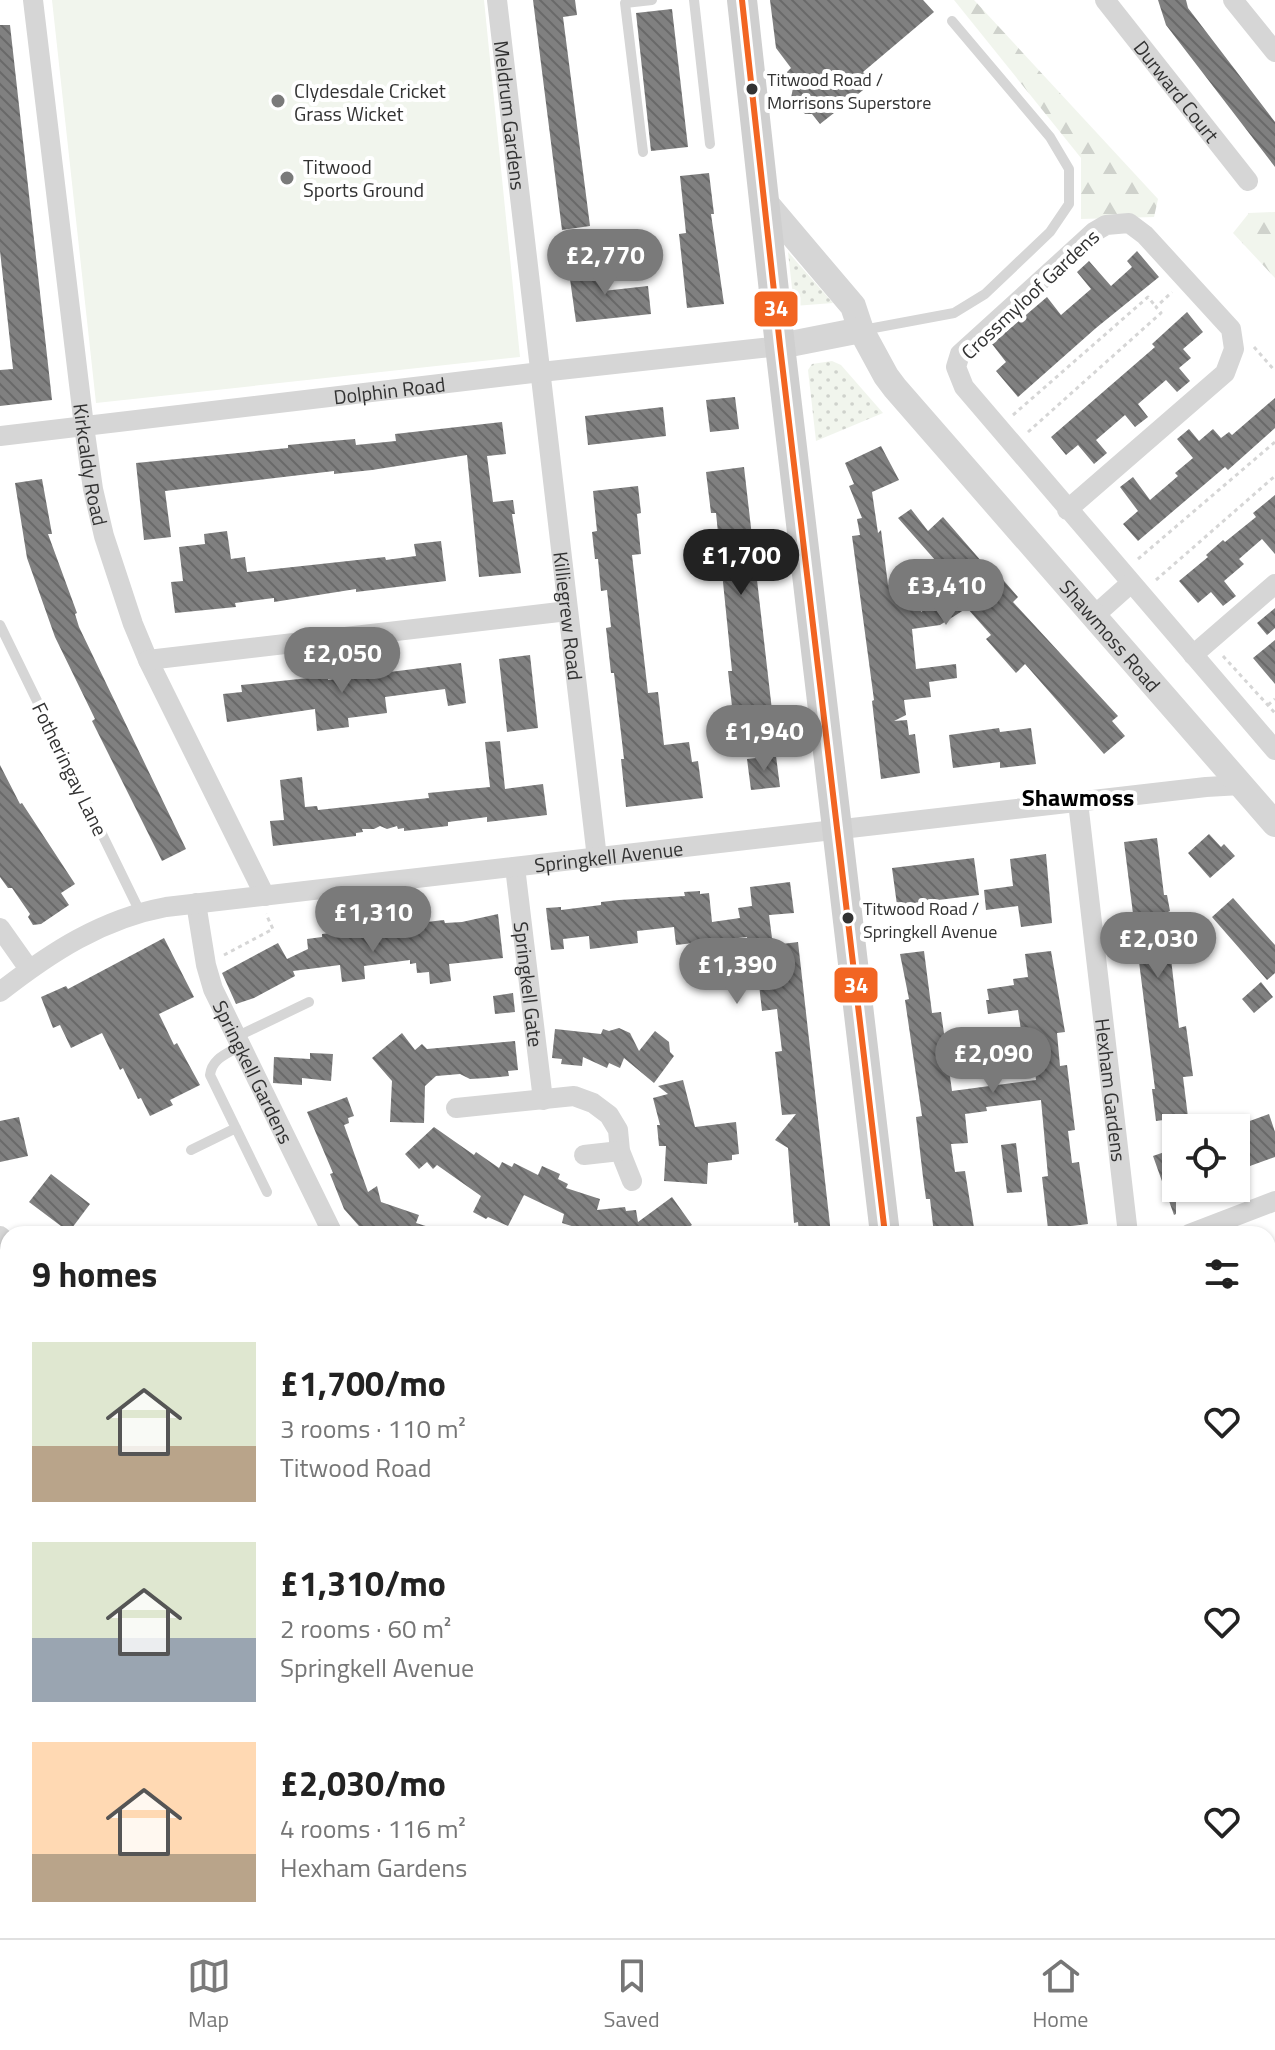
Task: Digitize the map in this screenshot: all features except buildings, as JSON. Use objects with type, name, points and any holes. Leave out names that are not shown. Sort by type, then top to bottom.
[{"type":"main road","points":[[742,0],[884,1226]]},
{"type":"street","name":"Kirkcaldy Road","points":[[33,0],[84,426],[93,489],[104,536],[117,582],[148,660],[262,896]]},
{"type":"street","name":"Meldrum Gardens","points":[[497,0],[541,372]]},
{"type":"street","name":"Durward Court","points":[[1105,0],[1248,181]]},
{"type":"street","points":[[1233,0],[1275,52]]},
{"type":"street","name":"Shawmoss Road","points":[[764,201],[853,306],[861,330],[886,376],[1275,824]]},
{"type":"street","name":"Crossmyloof Gardens","points":[[1067,510],[1225,373],[1234,349],[1231,329],[1145,235],[1129,223],[1106,225],[1094,232],[960,354],[956,367],[964,387],[1067,510],[1131,583],[1201,648],[1275,750]]},
{"type":"street","points":[[780,346],[861,330]]},
{"type":"street","name":"Dolphin Road","points":[[0,436],[780,346]]},
{"type":"street","name":"Killiegrew Road","points":[[541,372],[597,858]]},
{"type":"street","points":[[1095,615],[1131,583]]},
{"type":"street","points":[[1201,648],[1275,584]]},
{"type":"street","points":[[148,660],[568,611]]},
{"type":"street","name":"Springkell Avenue","points":[[6,987],[58,948],[86,933],[140,912],[196,903],[1241,785]]},
{"type":"street","name":"Hexham Gardens","points":[[1078,802],[1127,1226]]},
{"type":"street","name":"Springkell Gate","points":[[515,867],[543,1100]]},
{"type":"street","name":"Springkell Gardens","points":[[196,903],[213,989],[329,1226]]},
{"type":"street","points":[[0,928],[29,969]]},
{"type":"street","points":[[456,1108],[574,1096],[593,1103],[609,1115],[618,1130],[620,1151],[632,1181]]},
{"type":"street","points":[[584,1155],[620,1151]]},
{"type":"street","points":[[1210,1226],[1275,1201]]},
{"type":"lane","points":[[643,152],[625,3],[652,0]]},
{"type":"lane","points":[[694,0],[710,144]]},
{"type":"lane","points":[[861,330],[954,313],[985,294],[1050,232],[1069,204],[1069,169],[1050,137],[952,21]]},
{"type":"lane","name":"Fotheringay Lane","points":[[0,625],[140,912]]},
{"type":"lane","points":[[267,1192],[210,1075],[211,1067],[238,1041],[309,1002]]},
{"type":"lane","points":[[191,1150],[236,1128]]},
{"type":"path","points":[[1156,307],[1185,279]]},
{"type":"path","points":[[1013,415],[1148,297],[1161,313],[1028,432]]},
{"type":"path","points":[[1138,559],[1275,442]]},
{"type":"path","points":[[1156,580],[1275,476]]},
{"type":"path","points":[[1201,648],[1275,713]]},
{"type":"path","points":[[1268,705],[1275,699]]},
{"type":"path","points":[[206,965],[273,929],[262,896]]},
{"type":"green space","name":"Titwood Sports Ground","points":[[52,0],[484,0],[520,357],[96,403]]},
{"type":"green space","points":[[954,0],[974,0],[1158,199],[1154,217],[1081,219],[1081,158]]},
{"type":"green space","points":[[1275,212],[1275,278],[1233,233],[1249,213]]},
{"type":"green space","points":[[788,252],[833,303],[794,306]]},
{"type":"green space","points":[[832,361],[841,365],[883,413],[816,441],[808,370],[812,364]]},
{"type":"transit line","name":"34","points":[[742,0],[884,1226]]},
{"type":"place","name":"Titwood Road / Morrisons Superstore","points":[[752,89]]},
{"type":"place","name":"Clydesdale Cricket Grass Wicket","points":[[278,101]]},
{"type":"place","name":"Titwood Sports Ground","points":[[287,178]]},
{"type":"place","name":"Titwood Road / Springkell Avenue","points":[[848,918]]},
{"type":"district","name":"Shawmoss","points":[[1078,797]]}]
